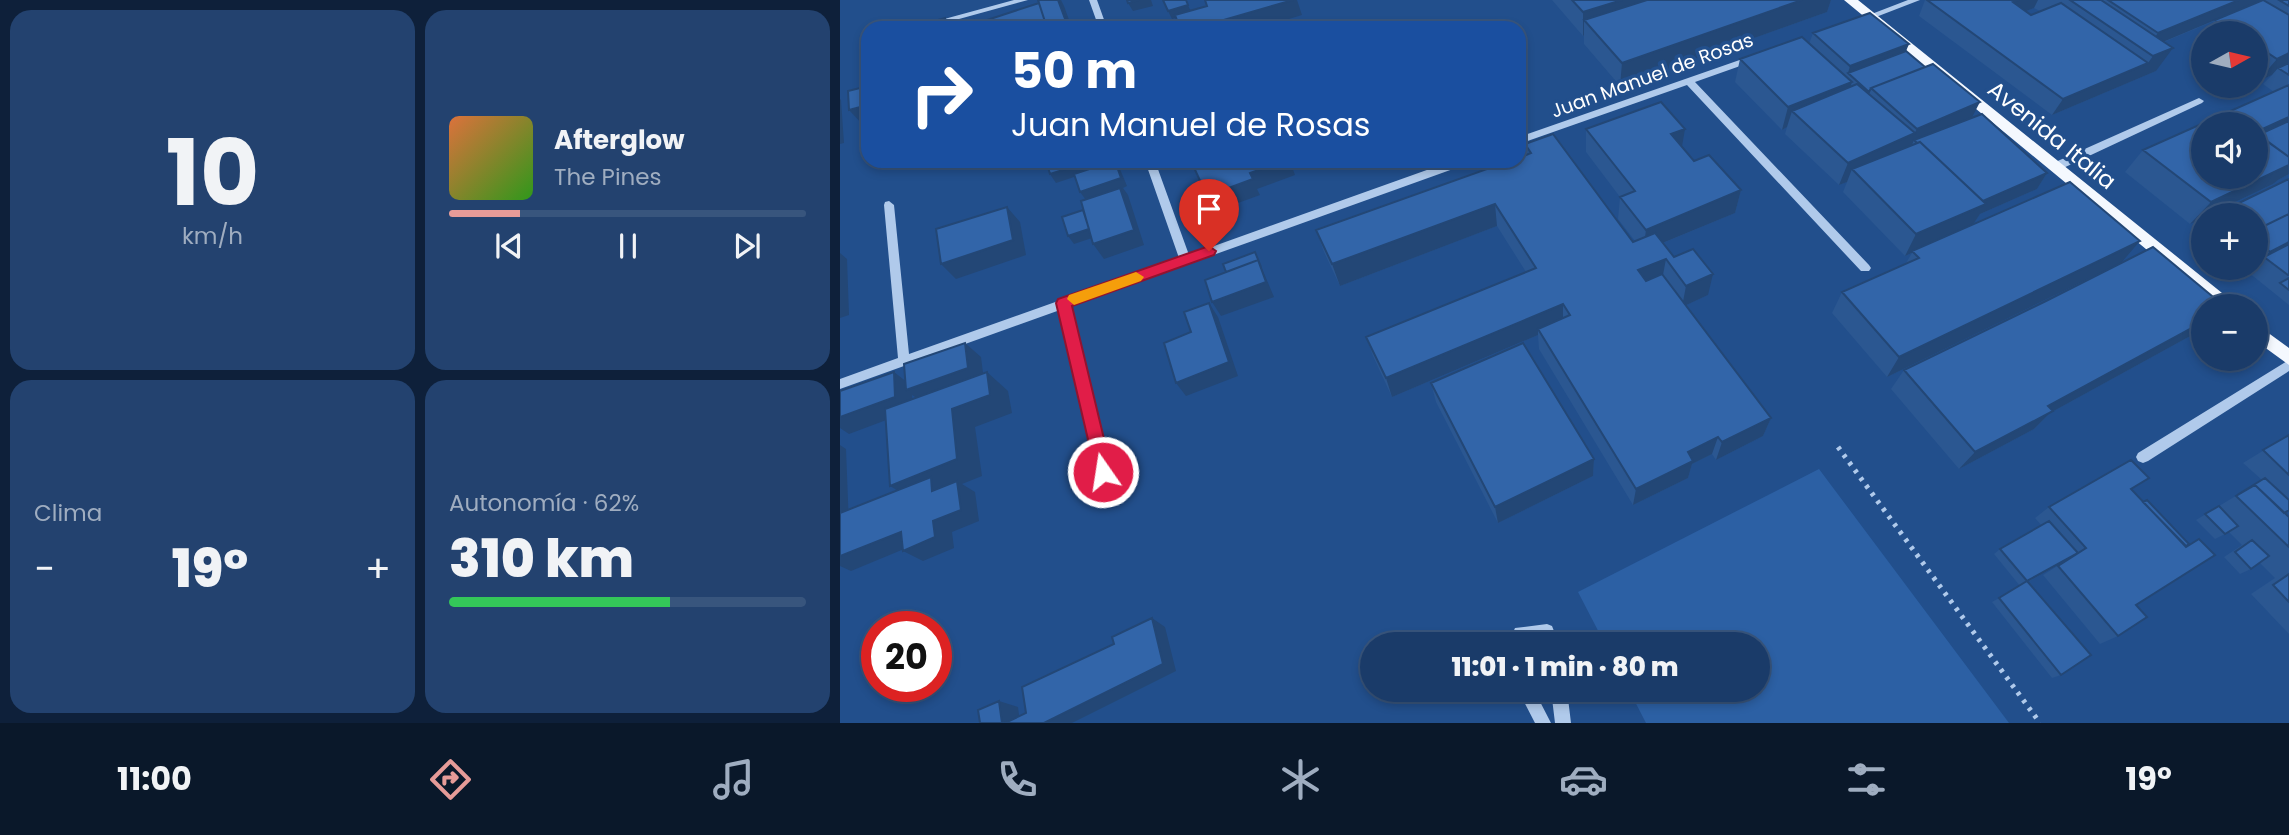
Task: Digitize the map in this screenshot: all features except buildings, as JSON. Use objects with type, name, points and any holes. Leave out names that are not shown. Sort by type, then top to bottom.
[{"type":"main road","name":"Avenida Italia","points":[[1850,0],[2211,294]]},
{"type":"main road","points":[[2268,341],[2289,358]]},
{"type":"street","points":[[940,21],[1024,0]]},
{"type":"street","points":[[1093,0],[1100,21]]},
{"type":"street","points":[[1844,26],[1916,0]]},
{"type":"street","name":"Juan Manuel de Rosas","points":[[1526,139],[1766,53]]},
{"type":"street","points":[[1689,81],[1865,268]]},
{"type":"street","points":[[2055,167],[2199,101]]},
{"type":"street","points":[[1152,168],[1185,260]]},
{"type":"street","points":[[1430,168],[1433,172]]},
{"type":"street","points":[[840,384],[1444,168]]},
{"type":"street","points":[[889,205],[904,361]]},
{"type":"street","points":[[1064,303],[1103,472]]},
{"type":"street","points":[[2143,457],[2289,365]]},
{"type":"street","points":[[1532,702],[1542,723]]},
{"type":"street","points":[[1560,702],[1563,723]]},
{"type":"path","points":[[1838,447],[2040,723]]},
{"type":"shaded area","points":[[1819,469],[2009,723],[1646,723],[1635,702],[1770,702],[1770,632],[1599,632],[1578,592]]},
{"type":"slow traffic","points":[[1074,299],[1136,277]]},
{"type":"route","points":[[1103,472],[1064,303],[1209,251]]}]
